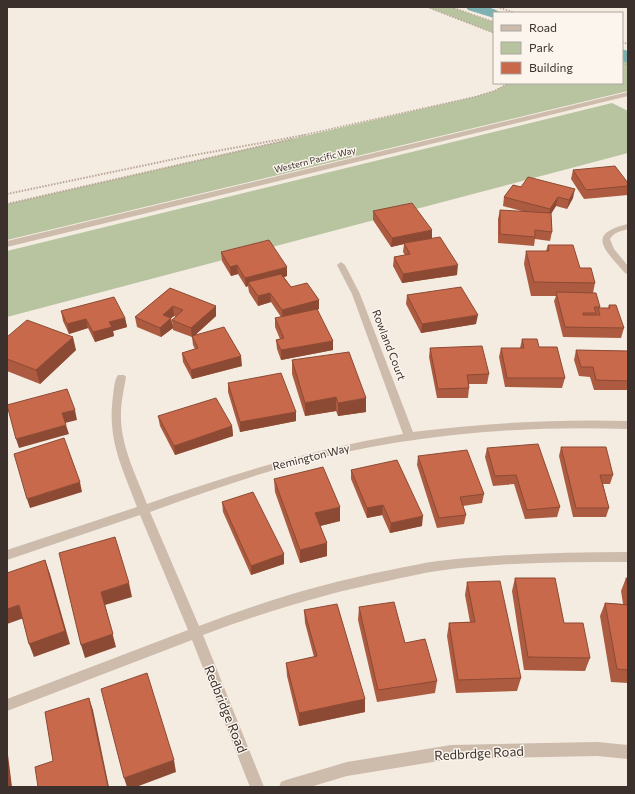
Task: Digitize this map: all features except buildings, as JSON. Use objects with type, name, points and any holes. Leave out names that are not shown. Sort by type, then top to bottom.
[{"type":"street","name":"Western Pacific Way","points":[[7,244],[628,94]]},
{"type":"street","points":[[628,226],[608,232],[605,236],[606,242],[610,249],[628,271]]},
{"type":"street","name":"Rowland Court","points":[[341,265],[356,294],[410,436]]},
{"type":"street","name":"Redbridge Road","points":[[121,377],[116,414],[117,432],[121,449],[143,509],[195,632],[257,787]]},
{"type":"street","name":"Remington Way","points":[[7,555],[224,481],[284,463],[349,448],[410,436],[485,427],[601,424],[628,425]]},
{"type":"street","points":[[7,705],[252,611],[302,596],[371,579],[436,566],[510,559],[628,557]]},
{"type":"street","name":"Redbrdge Road","points":[[286,787],[347,769],[450,752],[597,749],[628,752]]},
{"type":"path","points":[[427,7],[493,33]]},
{"type":"path","points":[[451,7],[493,22]]},
{"type":"path","points":[[497,7],[513,12]]},
{"type":"path","points":[[7,204],[474,97],[494,91],[507,84]]},
{"type":"path","points":[[7,194],[189,156],[312,134]]},
{"type":"green space","points":[[427,7],[451,7],[493,22],[493,33]]},
{"type":"green space","points":[[628,60],[628,91],[7,240],[7,204],[474,97],[494,91],[507,84],[623,84],[623,62]]},
{"type":"green space","points":[[612,103],[628,111],[628,153],[7,317],[7,251]]},
{"type":"waterway","points":[[473,7],[493,14]]},
{"type":"waterway","points":[[623,55],[628,58]]}]
